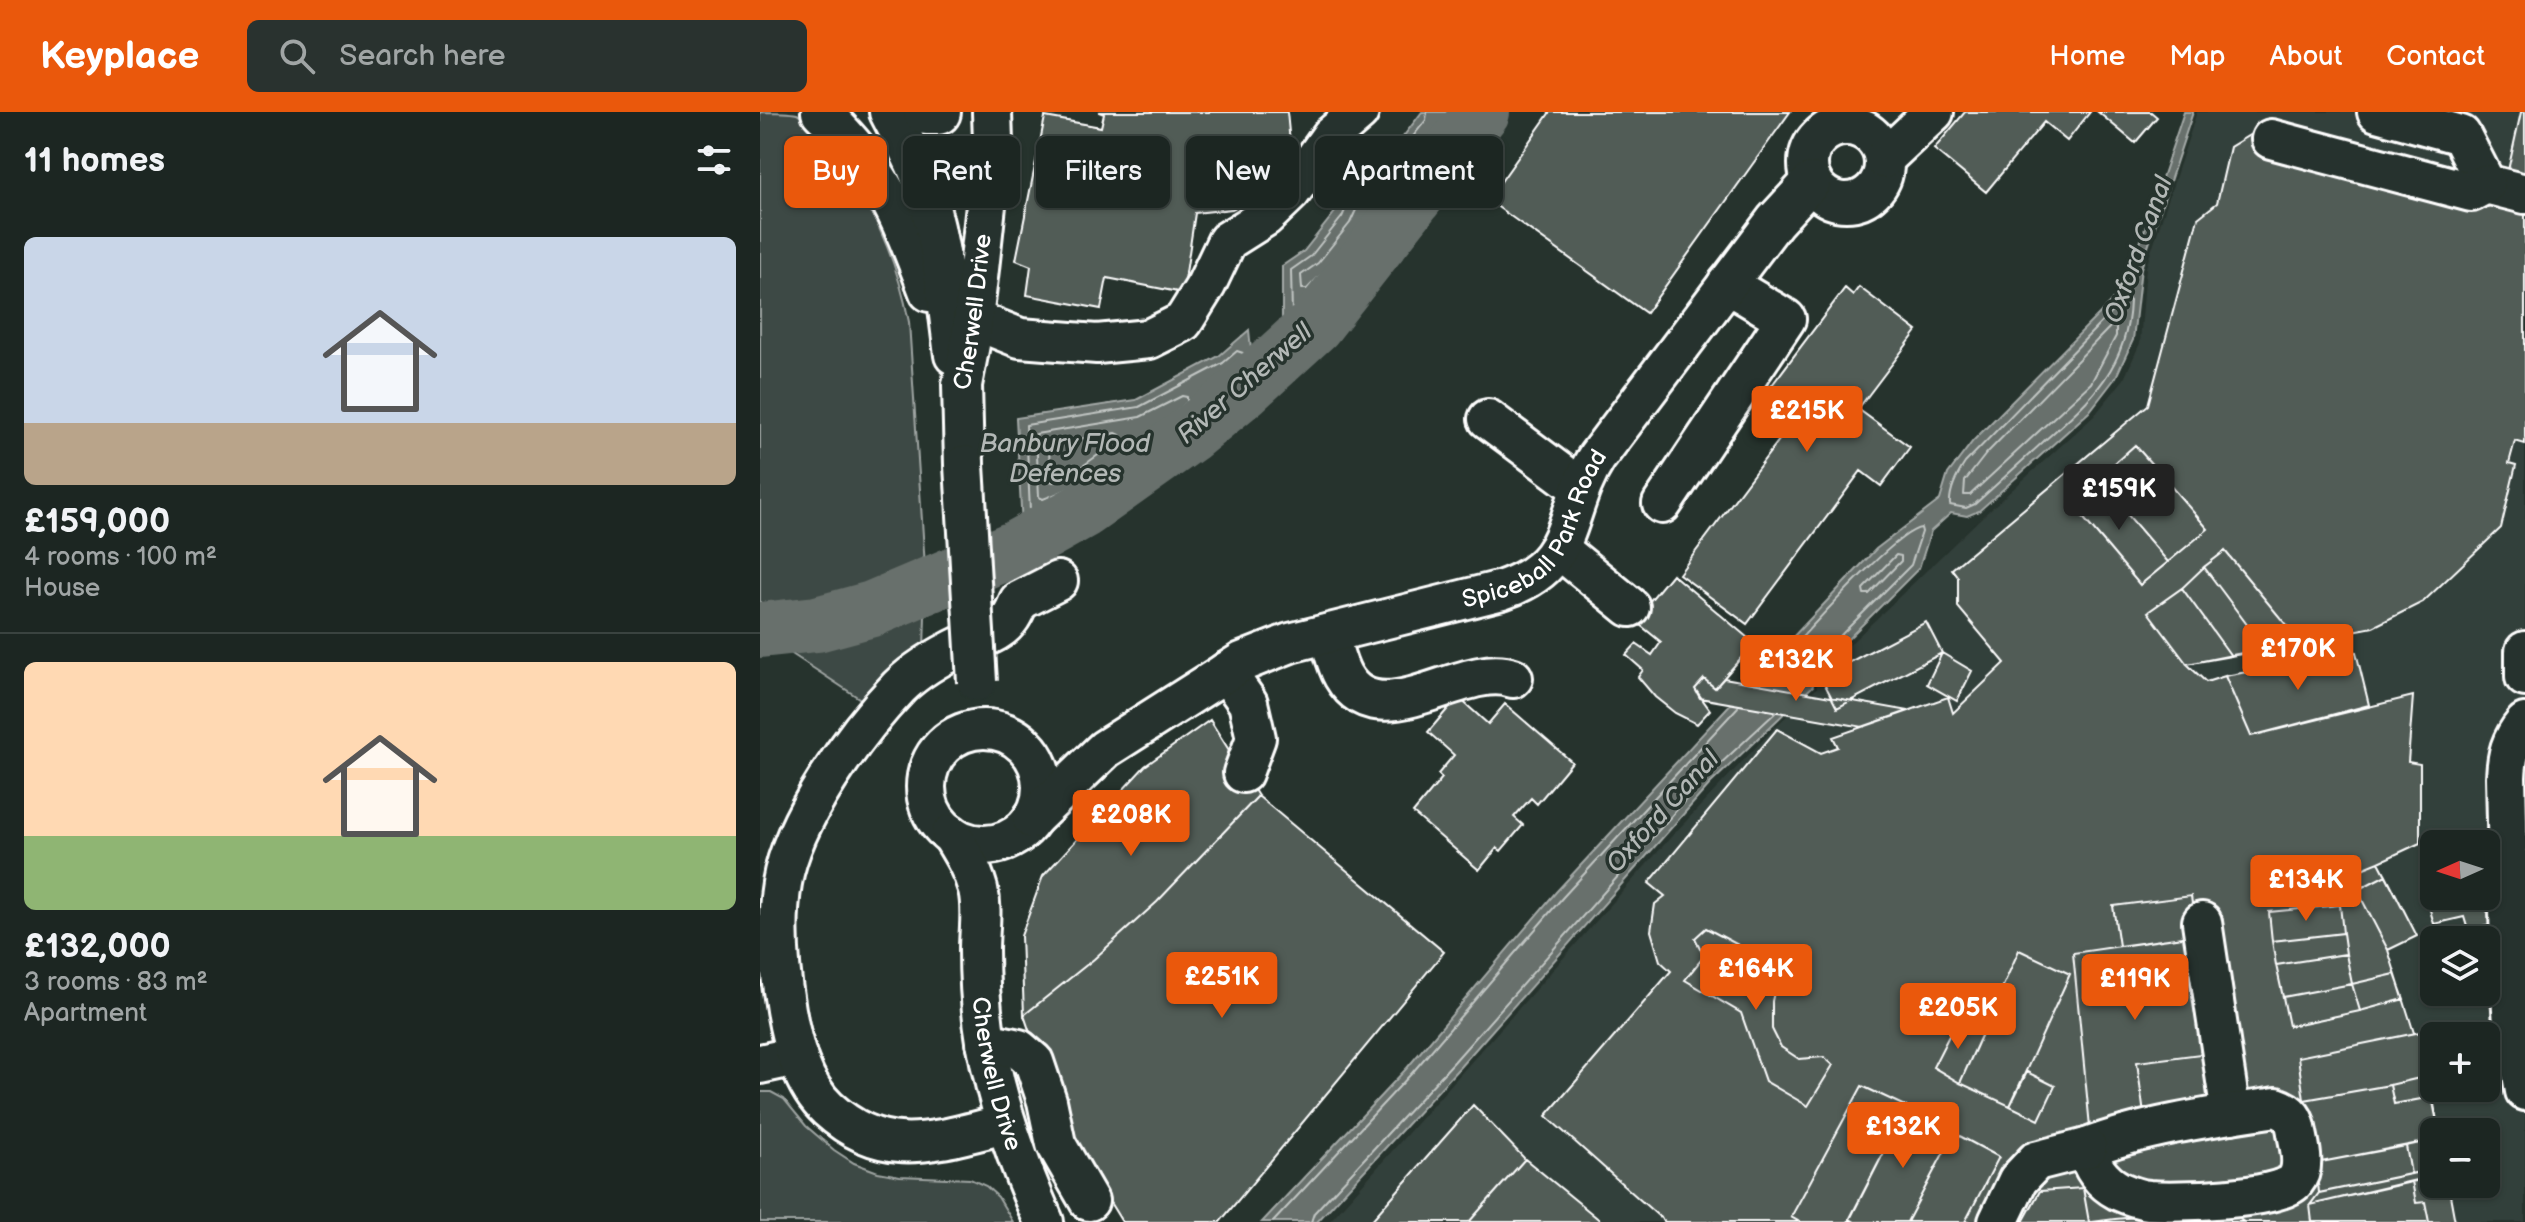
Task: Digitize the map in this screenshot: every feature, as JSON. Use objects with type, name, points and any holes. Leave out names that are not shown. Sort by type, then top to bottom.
[{"type":"main road","points":[[926,112],[938,112]]},
{"type":"street","points":[[821,112],[861,152],[893,204],[905,228],[958,372]]},
{"type":"street","points":[[889,112],[918,171],[931,209],[958,372]]},
{"type":"street","name":"Cherwell Drive","points":[[977,682],[958,372],[972,319],[993,142],[992,112]]},
{"type":"street","points":[[972,319],[1020,338],[1097,344],[1149,339],[1183,322],[1206,285],[1227,241],[1265,217],[1291,192],[1331,136],[1359,112]]},
{"type":"street","points":[[1797,112],[1810,168],[1820,192],[1831,200],[1856,202],[1876,189],[1882,178],[1873,134]]},
{"type":"street","points":[[1810,168],[1813,143],[1831,128],[1853,126],[1873,134],[1934,112]]},
{"type":"street","points":[[2377,112],[2461,135],[2486,184]]},
{"type":"street","points":[[2271,139],[2471,192],[2486,184],[2525,194]]},
{"type":"street","name":"Spiceball Park Road","points":[[1027,825],[1105,749],[1242,662],[1290,643],[1519,584],[1542,569],[1559,549],[1579,487],[1597,457],[1775,221],[1810,168]]},
{"type":"street","points":[[1662,504],[1786,319],[1727,284]]},
{"type":"street","points":[[1488,419],[1579,487]]},
{"type":"street","points":[[1559,549],[1630,607]]},
{"type":"street","points":[[1005,1124],[929,1142],[903,1144],[883,1141],[847,1124],[820,1102],[797,1056],[789,1025],[779,967],[771,882],[797,839],[824,773],[899,687],[915,673],[964,645],[998,631],[1013,616],[1019,601],[1058,581]]},
{"type":"street","points":[[1328,634],[1347,682],[1355,691],[1373,699],[1405,699],[1491,674],[1513,678]]},
{"type":"street","points":[[2525,651],[2525,677]]},
{"type":"street","points":[[1226,672],[1248,703],[1256,738],[1243,773]]},
{"type":"street","points":[[977,682],[1012,736],[1032,754],[1042,781],[1040,801],[1027,825],[1005,841],[985,845],[965,842],[951,834],[934,816],[926,789],[928,769],[941,747],[964,724],[977,682]]},
{"type":"street","points":[[2525,723],[2513,738],[2507,755],[2518,1054],[2525,1091]]},
{"type":"street","points":[[941,747],[957,735],[982,729],[1012,736]]},
{"type":"street","name":"Spiceball Park Road","points":[[1012,736],[1047,754],[1074,755],[1105,749]]},
{"type":"street","name":"Cherwell Drive","points":[[981,918],[1027,825]]},
{"type":"street","name":"Cherwell Drive","points":[[951,834],[972,871],[978,890],[981,918],[979,980],[986,1042],[1005,1124],[1021,1171],[1044,1222]]},
{"type":"street","points":[[2202,922],[2231,1114]]},
{"type":"street","points":[[986,1042],[1019,1049],[1034,1062],[1047,1101],[1056,1144],[1089,1201]]},
{"type":"street","points":[[760,1064],[797,1056]]},
{"type":"street","points":[[1998,1222],[2018,1180],[2036,1161],[2104,1141],[2231,1114],[2276,1107],[2291,1115],[2295,1121],[2301,1159],[2298,1177],[2285,1189],[2255,1195],[2148,1200],[2118,1190],[2108,1183],[2090,1163],[2087,1148]]},
{"type":"shaded area","points":[[760,112],[797,114],[819,136],[784,136],[784,208],[869,208],[888,249],[909,322],[926,582],[924,649],[865,702],[769,639],[760,651]]},
{"type":"shaded area","points":[[2197,112],[2525,112],[2525,1222],[1329,1222],[1671,837],[1775,727],[1817,688],[1816,677],[1983,516],[2094,416],[2124,379],[2140,343],[2146,267]]},
{"type":"shaded area","points":[[760,1092],[771,1092],[784,1099],[806,1126],[854,1163],[900,1176],[970,1179],[986,1186],[998,1197],[1013,1222],[760,1222]]},
{"type":"water","points":[[1422,112],[1473,112],[1454,136],[1404,136]]},
{"type":"water","name":"Oxford Canal","points":[[2184,112],[2193,112],[2141,268],[2133,340],[2116,377],[2089,412],[1979,511],[1967,516],[1951,513],[1931,531],[1919,568],[1811,676],[1813,686],[1710,784],[1459,1068],[1317,1222],[1262,1222],[1407,1068],[1556,892],[1775,656],[1876,549],[1940,500],[1948,474],[1973,441],[2110,303],[2128,279]]},
{"type":"water","points":[[1337,208],[1398,208],[1346,275],[1282,341],[1282,266],[1304,251]]},
{"type":"water","name":"Banbury Flood Defences","points":[[1249,330],[1253,369],[1167,443],[1079,505],[1022,526],[1016,418],[1136,400],[1219,356]]},
{"type":"building","points":[[1099,112],[1287,112],[1289,136],[1186,136],[1186,208],[1234,208],[1195,213],[1183,293],[1107,278],[1101,309],[1027,295],[1031,266],[1016,260],[1036,161],[1036,208],[1170,208],[1170,136],[1041,136],[1045,117],[1101,127],[1104,114]]},
{"type":"building","points":[[1550,112],[1790,112],[1646,313],[1499,208],[1503,208],[1503,179]]},
{"type":"building","points":[[1965,112],[2090,112],[2067,141],[2044,122],[1986,192],[1934,149]]},
{"type":"building","points":[[2098,112],[2151,112],[2157,117],[2135,143]]},
{"type":"building","points":[[2521,112],[2525,112],[2525,179],[2507,175]]},
{"type":"building","points":[[2256,131],[2525,210],[2525,444],[2515,441],[2509,463],[2516,465],[2501,528],[2423,602],[2373,627],[2187,664],[2206,682],[2225,676],[2251,736],[2413,696],[2408,762],[2420,764],[2420,843],[2379,862],[2417,936],[2388,950],[2414,1033],[2420,1032],[2420,1102],[2434,1102],[2436,1118],[2420,1118],[2420,1198],[2451,1198],[2455,1222],[1665,1222],[1546,1116],[1671,971],[1660,961],[1651,931],[1655,904],[1665,896],[1649,883],[1777,729],[1821,753],[1838,747],[1833,737],[1948,697],[1953,713],[2005,663],[1958,607],[1958,577],[1952,569],[2148,405],[2198,218],[2217,203],[2230,147]]},
{"type":"building","points":[[1859,287],[1917,331],[1858,409],[1910,447],[1881,486],[1861,471],[1747,624],[1679,574],[1791,424],[1760,401],[1845,288],[1853,295]]},
{"type":"building","points":[[2135,445],[2208,529],[2168,562],[2097,479]]},
{"type":"building","points":[[2097,479],[2168,562],[2140,585],[2070,502]]},
{"type":"building","points":[[2225,551],[2301,643],[2266,650],[2204,567]]},
{"type":"building","points":[[2204,567],[2266,650],[2231,656],[2182,588]]},
{"type":"building","points":[[1672,574],[1754,643],[1715,688],[1704,679],[1695,689],[1710,710],[1697,724],[1675,713],[1655,697],[1638,677],[1643,670],[1626,655],[1636,644],[1652,655],[1661,642],[1634,620]]},
{"type":"building","points":[[2182,588],[2231,656],[2187,664],[2148,612]]},
{"type":"building","points":[[1926,622],[1942,653],[1837,708],[1821,677]]},
{"type":"building","points":[[2356,652],[2369,705],[2251,736],[2225,676]]},
{"type":"building","points":[[1942,653],[1972,671],[1957,701],[1927,684]]},
{"type":"building","points":[[1724,678],[1909,711],[1863,727],[1700,698],[1695,689],[1704,679],[1715,688]]},
{"type":"building","points":[[1458,697],[1488,724],[1505,704],[1572,762],[1537,804],[1531,798],[1514,817],[1523,825],[1501,851],[1497,848],[1479,870],[1413,813],[1442,778],[1438,774],[1454,755],[1428,732]]},
{"type":"building","points":[[1210,720],[1258,796],[1157,902],[1094,959],[1024,1015],[1021,936],[1043,876],[1145,766]]},
{"type":"building","points":[[1258,796],[1444,952],[1220,1222],[1122,1222],[1060,1121],[1024,1015],[1094,959],[1157,902]]},
{"type":"building","points":[[2379,862],[2386,875],[2357,890],[2349,874]]},
{"type":"building","points":[[2386,875],[2417,936],[2388,950],[2357,890]]},
{"type":"building","points":[[2191,896],[2196,935],[2119,946],[2113,906]]},
{"type":"building","points":[[2340,905],[2343,933],[2272,941],[2269,912]]},
{"type":"building","points":[[2430,910],[2487,910],[2492,925],[2467,926],[2464,917],[2434,924]]},
{"type":"building","points":[[1706,928],[1780,967],[1772,1001],[1772,1029],[1781,1047],[1799,1059],[1824,1057],[1833,1065],[1808,1106],[1765,1081],[1741,1013],[1685,980],[1704,956],[1695,938]]},
{"type":"building","points":[[2343,933],[2346,954],[2276,965],[2272,941]]},
{"type":"building","points":[[2196,935],[2206,1027],[2198,1028],[2201,1054],[2137,1062],[2146,1130],[2091,1137],[2073,953]]},
{"type":"building","points":[[2019,950],[2070,974],[2010,1106],[1960,1083]]},
{"type":"building","points":[[2346,954],[2352,984],[2283,997],[2276,965]]},
{"type":"building","points":[[2395,974],[2404,999],[2360,1011],[2352,984]]},
{"type":"building","points":[[2352,984],[2360,1011],[2289,1026],[2283,997]]},
{"type":"building","points":[[1957,1020],[1982,1034],[1960,1083],[1933,1067]]},
{"type":"building","points":[[2206,1027],[2215,1118],[2146,1130],[2137,1062],[2201,1054],[2198,1028]]},
{"type":"building","points":[[2420,1032],[2420,1078],[2390,1085],[2304,1100],[2298,1057]]},
{"type":"building","points":[[2027,1072],[2055,1086],[2039,1120],[2010,1106]]},
{"type":"building","points":[[2420,1078],[2420,1099],[2394,1104],[2390,1085]]},
{"type":"building","points":[[2390,1085],[2394,1104],[2420,1099],[2420,1102],[2433,1102],[2436,1118],[2420,1118],[2420,1143],[2316,1163],[2304,1100]]},
{"type":"building","points":[[1862,1086],[1907,1107],[1848,1222],[1800,1222],[1791,1217]]},
{"type":"building","points":[[1473,1105],[1525,1159],[1469,1222],[1370,1222]]},
{"type":"building","points":[[1907,1107],[1954,1133],[1907,1222],[1855,1222],[1850,1219]]},
{"type":"building","points":[[1954,1133],[1999,1157],[1965,1222],[1907,1222]]},
{"type":"building","points":[[2420,1143],[2420,1172],[2411,1174],[2406,1146]]},
{"type":"building","points":[[2406,1146],[2411,1174],[2319,1193],[2316,1163]]},
{"type":"building","points":[[1525,1159],[1579,1203],[1602,1222],[1469,1222]]},
{"type":"building","points":[[2420,1172],[2420,1180],[2310,1205],[2319,1193]]},
{"type":"building","points":[[2420,1180],[2420,1198],[2451,1198],[2455,1222],[2429,1222],[2425,1202],[2416,1203],[2412,1181]]},
{"type":"building","points":[[2412,1181],[2416,1203],[2425,1202],[2429,1222],[2312,1222],[2310,1205]]},
{"type":"building","points":[[2083,1188],[2089,1222],[2023,1222],[2040,1191]]},
{"type":"building","points":[[2220,1206],[2244,1222],[2192,1222],[2190,1210]]},
{"type":"building","points":[[2159,1215],[2160,1222],[2092,1222],[2115,1219]]},
{"type":"waterway","name":"River Cherwell","points":[[760,630],[817,624],[872,609],[1016,548],[1084,510],[1188,436],[1315,325],[1482,112]]}]
